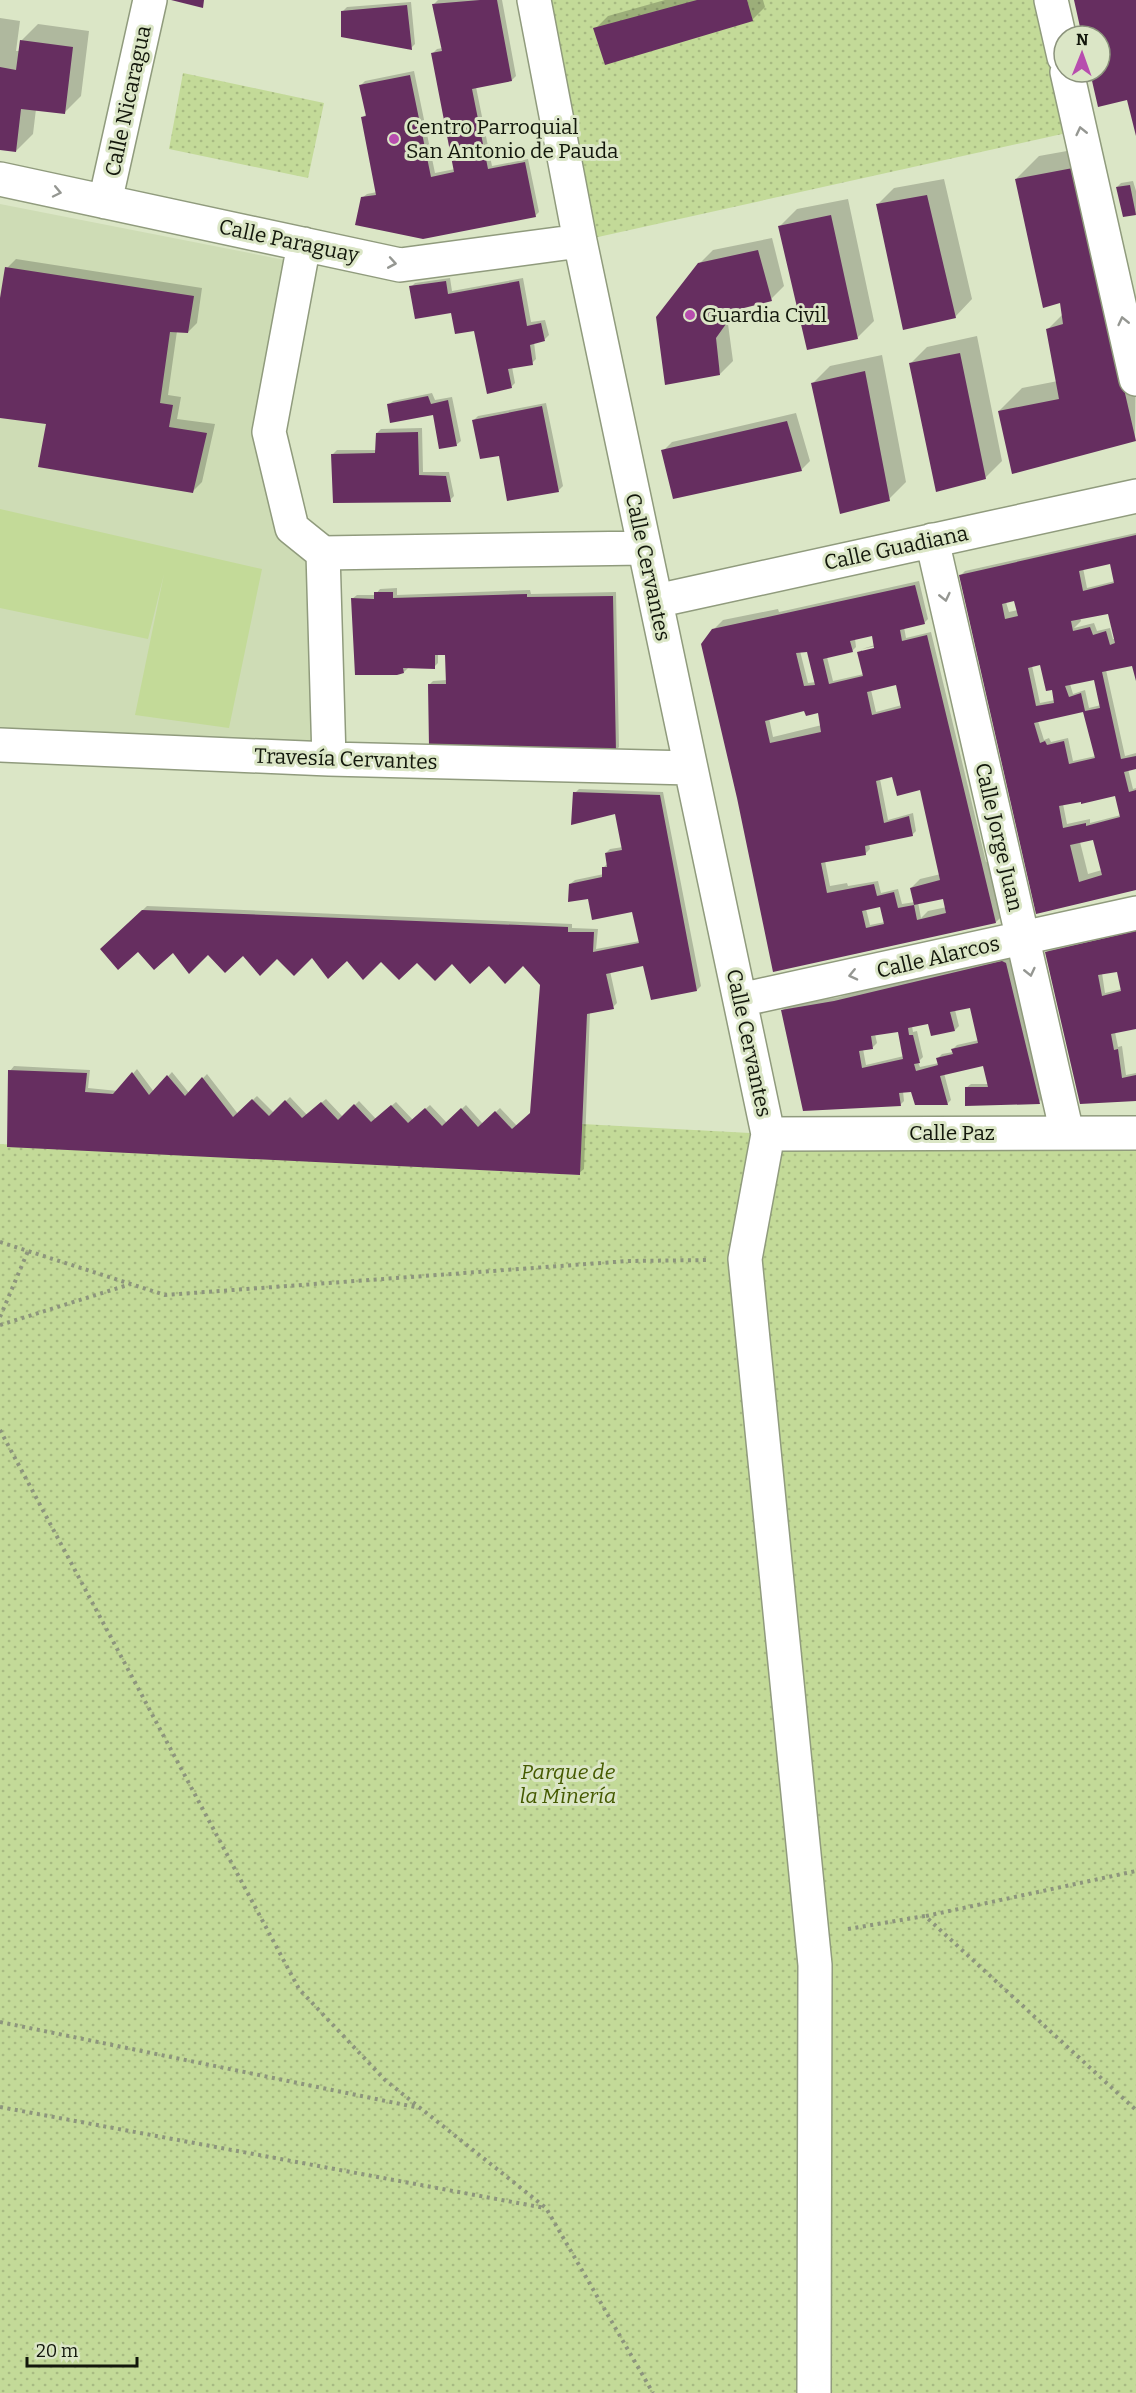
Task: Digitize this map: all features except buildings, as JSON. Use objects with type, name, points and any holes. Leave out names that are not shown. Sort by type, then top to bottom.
[{"type":"street","name":"Calle Nicaragua","points":[[105,202],[150,0]]},
{"type":"street","points":[[1051,0],[1056,24]]},
{"type":"street","name":"Calle Cervantes","points":[[541,2],[580,241],[768,1134]]},
{"type":"street","points":[[1070,84],[1136,379]]},
{"type":"street","name":"Calle Paraguay","points":[[0,179],[400,265],[580,241]]},
{"type":"street","points":[[304,244],[269,432],[291,528],[323,553],[644,548]]},
{"type":"street","name":"Calle Guadiana","points":[[656,601],[1136,496]]},
{"type":"street","name":"Calle Jorge Juan","points":[[932,540],[1067,1133]]},
{"type":"street","points":[[323,553],[330,759]]},
{"type":"street","name":"Travesía Cervantes","points":[[0,745],[330,759],[691,768]]},
{"type":"street","name":"Calle Alarcos","points":[[740,1000],[1136,913]]},
{"type":"street","name":"Calle Paz","points":[[768,1134],[1136,1133]]},
{"type":"street","points":[[768,1134],[745,1259],[815,1965],[814,2393]]},
{"type":"path","points":[[0,1242],[165,1295],[628,1261],[745,1259]]},
{"type":"path","points":[[0,1317],[28,1251]]},
{"type":"path","points":[[0,1325],[131,1284]]},
{"type":"path","points":[[0,1430],[299,1989],[385,2080],[546,2208],[653,2393]]},
{"type":"path","points":[[812,1935],[925,1916],[1136,1871]]},
{"type":"path","points":[[925,1916],[1136,2110]]},
{"type":"path","points":[[0,2022],[420,2108]]},
{"type":"path","points":[[0,2107],[546,2208]]},
{"type":"shaded area","points":[[0,204],[300,263],[269,432],[291,528],[323,553],[329,759],[0,745]]},
{"type":"green space","points":[[552,0],[1051,0],[1056,24],[1052,24],[1052,84],[1070,84],[1080,130],[580,241],[536,5]]},
{"type":"green space","points":[[183,73],[324,103],[308,178],[169,149]]},
{"type":"green space","points":[[0,509],[262,569],[229,728],[135,715],[164,574],[148,639],[0,608]]},
{"type":"green space","name":"Parque de la Minería","points":[[582,1124],[768,1134],[1136,1133],[1136,2393],[0,2393],[0,1144],[580,1175]]},
{"type":"place","name":"Centro Parroquial San Antonio de Pauda","points":[[394,139]]},
{"type":"place","name":"Guardia Civil","points":[[690,315]]}]
